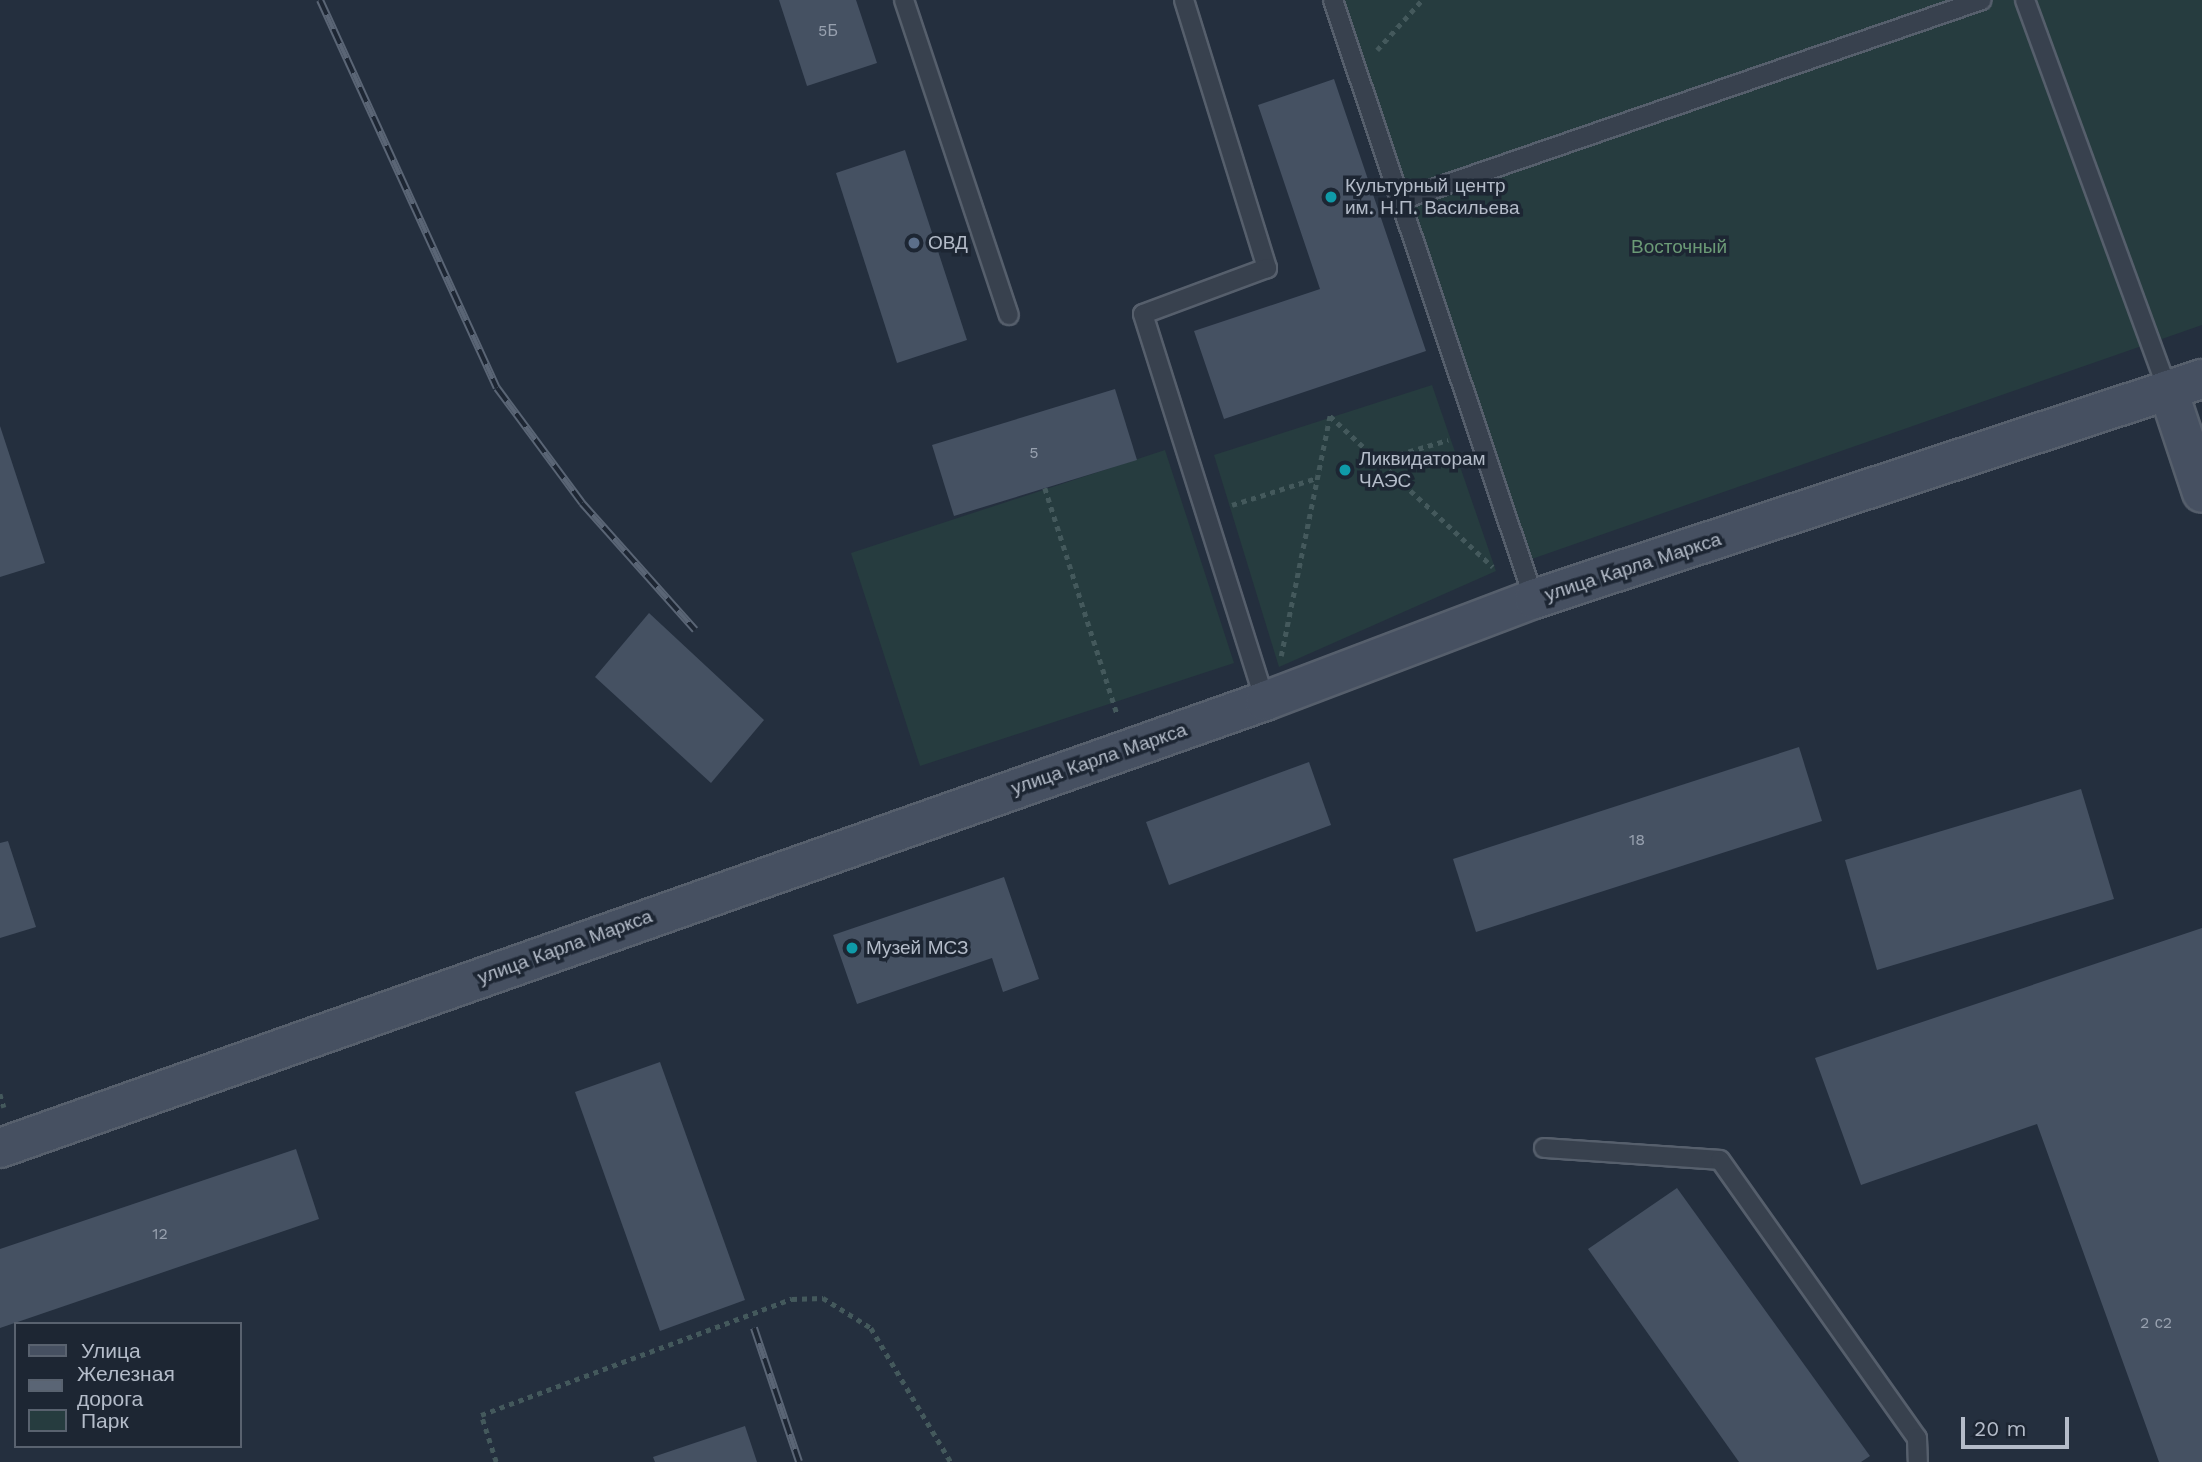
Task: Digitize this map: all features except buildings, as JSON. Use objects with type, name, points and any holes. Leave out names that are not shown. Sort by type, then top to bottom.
[{"type":"street","name":"улица Карла Маркса","points":[[2,1130],[1272,684],[2185,384]]},
{"type":"street","points":[[2185,384],[2202,493]]},
{"type":"lane","points":[[904,0],[1009,315]]},
{"type":"lane","points":[[1184,0],[1267,268],[1143,314],[1272,684]]},
{"type":"lane","points":[[1334,0],[1534,599]]},
{"type":"lane","points":[[1401,201],[1982,0]]},
{"type":"lane","points":[[2025,0],[2185,384]]},
{"type":"lane","points":[[1544,1148],[1720,1160],[1917,1438],[1918,1462]]},
{"type":"path","points":[[1358,71],[1422,0]]},
{"type":"path","points":[[1272,684],[1314,479],[1330,416],[1496,570]]},
{"type":"path","points":[[1380,460],[1448,440]]},
{"type":"path","points":[[1230,506],[1314,479]]},
{"type":"path","points":[[1045,488],[1120,723]]},
{"type":"path","points":[[0,1094],[2,1130]]},
{"type":"path","points":[[496,1462],[481,1415],[792,1299],[823,1298],[871,1328],[951,1462]]},
{"type":"green space","name":"Восточный","points":[[1340,0],[2202,0],[2202,325],[1523,562]]},
{"type":"green space","points":[[1432,385],[1496,571],[1279,667],[1214,455]]},
{"type":"green space","points":[[1165,450],[1234,663],[920,766],[851,553]]},
{"type":"railway","points":[[320,0],[497,388],[582,503],[695,630]]},
{"type":"railway","points":[[754,1328],[799,1462]]},
{"type":"place","name":"Культурный центр им. Н.П. Васильева","points":[[1331,197]]},
{"type":"place","name":"ОВД","points":[[914,243]]},
{"type":"place","name":"Ликвидаторам ЧАЭС","points":[[1345,470]]},
{"type":"place","name":"Музей МСЗ","points":[[852,948]]}]
